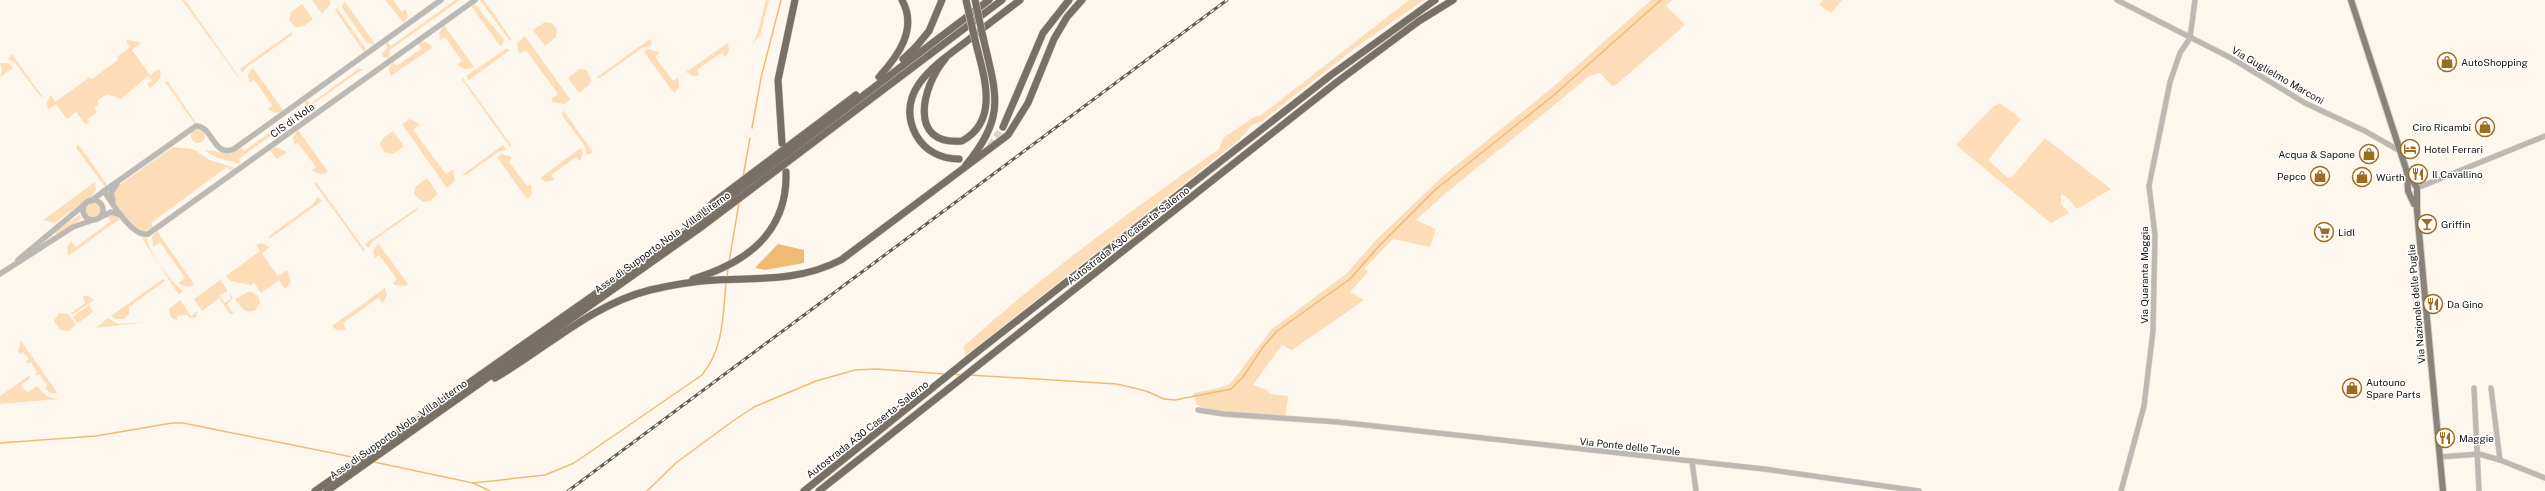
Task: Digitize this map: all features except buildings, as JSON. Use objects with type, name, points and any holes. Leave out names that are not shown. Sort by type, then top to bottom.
[{"type":"highway","points":[[782,143],[778,80],[795,0]]},
{"type":"highway","points":[[880,77],[895,58],[904,41],[908,22],[902,0]]},
{"type":"highway","points":[[890,75],[917,46],[929,30],[942,0]]},
{"type":"highway","points":[[952,52],[934,75],[923,104],[926,124],[933,134],[954,142],[969,137],[984,117],[987,96],[966,0]]},
{"type":"highway","points":[[961,171],[984,139],[995,115],[996,93],[975,0]]},
{"type":"highway","name":"Asse di Supporto Nola - Villa Literno","points":[[315,491],[723,204],[989,0]]},
{"type":"highway","name":"Asse di Supporto Nola - Villa Literno","points":[[327,491],[721,213],[1002,0]]},
{"type":"highway","points":[[959,159],[940,157],[928,150],[914,130],[910,115],[913,98],[920,82],[933,65],[1020,0]]},
{"type":"highway","points":[[1003,127],[1043,32],[1069,0]]},
{"type":"highway","points":[[676,284],[716,280],[792,278],[829,266],[853,252],[993,148],[1016,126],[1028,103],[1054,39],[1067,17],[1082,0]]},
{"type":"highway","name":"Autostrada A30 Caserta-Salerno","points":[[804,491],[977,352],[1331,75],[1435,0]]},
{"type":"highway","name":"Autostrada A30 Caserta-Salerno","points":[[819,491],[995,350],[1337,82],[1419,21],[1453,0]]},
{"type":"highway","points":[[685,231],[705,210],[725,194],[880,77],[917,46]]},
{"type":"highway","points":[[455,401],[504,373],[592,314],[627,298],[718,271],[735,263],[756,247],[775,222],[785,192],[786,172]]},
{"type":"main road","name":"Via Nazionale delle Puglie","points":[[2351,0],[2407,172],[2409,191],[2417,211]]},
{"type":"main road","name":"Via Nazionale delle Puglie","points":[[2407,172],[2417,188],[2417,211],[2443,491]]},
{"type":"main road","points":[[2409,191],[2411,185],[2417,188]]},
{"type":"street","name":"CIS di Nola","points":[[12,266],[85,204],[117,183],[196,126],[204,129],[220,149],[227,151],[234,149],[441,0]]},
{"type":"street","name":"CIS di Nola","points":[[104,191],[134,231],[142,235],[148,234],[474,0]]},
{"type":"street","name":"Via Guglielmo Marconi","points":[[2117,0],[2231,58],[2305,103],[2365,131],[2400,151]]},
{"type":"street","points":[[2190,38],[2195,0]]},
{"type":"street","name":"Via Quaranta Moggia","points":[[2121,491],[2144,406],[2153,331],[2155,236],[2148,186],[2170,82],[2180,53],[2190,38]]},
{"type":"street","points":[[2417,188],[2545,136]]},
{"type":"street","points":[[113,201],[112,193],[117,183]]},
{"type":"street","points":[[91,201],[97,201],[102,206],[103,213],[99,218]]},
{"type":"street","points":[[85,204],[84,213],[87,218],[93,220]]},
{"type":"street","points":[[0,274],[73,227],[111,212],[123,216]]},
{"type":"street","points":[[2474,388],[2479,454],[2479,491]]},
{"type":"street","points":[[2491,388],[2500,460]]},
{"type":"street","name":"Via Ponte delle Tavole","points":[[1198,410],[1238,416],[1338,422],[1692,461],[1804,474],[1919,491]]},
{"type":"street","points":[[2440,457],[2479,454],[2500,460],[2545,478]]},
{"type":"street","points":[[1692,461],[1696,491]]},
{"type":"shaded area","points":[[182,0],[185,0],[239,77],[238,77]]},
{"type":"shaded area","points":[[312,0],[330,0],[330,4],[322,14]]},
{"type":"shaded area","points":[[385,0],[393,0],[402,12],[406,9],[408,17],[404,23]]},
{"type":"shaded area","points":[[455,0],[460,0],[390,50],[389,58],[383,57],[382,53],[388,48],[385,43],[388,42],[391,46]]},
{"type":"shaded area","points":[[480,0],[484,0],[512,40],[509,40]]},
{"type":"shaded area","points":[[766,0],[769,0],[760,36],[752,44],[757,35]]},
{"type":"shaded area","points":[[1409,0],[1424,0],[1355,48],[1262,121],[1252,125],[1239,140],[965,356],[964,346],[1056,269],[1120,219],[1219,149],[1223,138],[1256,116],[1260,116]]},
{"type":"shaded area","points":[[1651,0],[1672,0],[1666,6],[1685,25],[1616,85],[1612,86],[1600,73],[1589,76],[1416,220],[1436,229],[1430,247],[1393,239],[1365,268],[1368,272],[1350,292],[1364,300],[1292,350],[1282,345],[1253,385],[1267,390],[1270,394],[1288,396],[1286,415],[1225,412],[1212,410],[1196,404],[1194,393],[1219,388],[1230,384],[1272,329],[1346,274],[1376,240],[1443,176],[1553,87]]},
{"type":"shaded area","points":[[1823,0],[1842,0],[1831,13],[1819,5]]},
{"type":"shaded area","points":[[345,2],[375,44],[374,45],[367,43],[343,9],[342,6]]},
{"type":"shaded area","points":[[302,4],[313,19],[304,26],[296,27],[289,21],[291,12]]},
{"type":"shaded area","points":[[475,4],[504,40],[501,47],[471,6]]},
{"type":"shaded area","points":[[337,8],[366,49],[364,52],[335,10]]},
{"type":"shaded area","points":[[545,22],[552,23],[557,29],[556,37],[545,46],[533,30]]},
{"type":"shaded area","points":[[444,25],[474,67],[467,69],[461,67],[458,64],[462,61],[445,37],[440,40],[439,33]]},
{"type":"shaded area","points":[[292,32],[292,35],[247,67],[242,73],[240,69]]},
{"type":"shaded area","points":[[525,36],[570,99],[565,104],[553,102],[551,99],[558,94],[526,50],[519,54],[517,43]]},
{"type":"shaded area","points":[[650,39],[652,45],[642,48],[600,78],[597,77]]},
{"type":"shaded area","points":[[129,40],[141,43],[132,50],[150,75],[159,69],[161,75],[158,81],[150,88],[147,84],[152,81],[148,76],[121,99],[107,94],[97,101],[99,104],[94,108],[97,112],[88,119],[89,122],[86,125],[76,112],[67,119],[56,104],[48,110],[47,102],[51,95],[55,102],[90,77],[92,79],[118,60],[117,57],[130,47],[126,41]]},
{"type":"shaded area","points":[[420,42],[426,42],[433,47],[391,76],[389,69],[393,62],[396,66],[421,49],[418,44]]},
{"type":"shaded area","points":[[728,43],[729,51],[725,57],[721,53],[697,70],[699,75],[693,76],[686,72]]},
{"type":"shaded area","points":[[506,49],[510,50],[469,80],[466,76]]},
{"type":"shaded area","points":[[648,49],[660,53],[655,57],[673,81],[678,78],[679,87],[674,93],[644,52]]},
{"type":"shaded area","points":[[12,54],[42,96],[41,97],[15,63],[8,59]]},
{"type":"shaded area","points":[[0,63],[7,63],[13,68],[0,77],[2,70]]},
{"type":"shaded area","points":[[253,68],[283,110],[273,112],[268,109],[272,105],[254,80],[249,83],[248,74]]},
{"type":"shaded area","points":[[358,69],[363,69],[307,108],[304,101],[307,100],[310,104]]},
{"type":"shaded area","points":[[579,69],[587,70],[591,80],[589,85],[579,93],[568,78]]},
{"type":"shaded area","points":[[462,77],[511,145],[510,147],[461,78]]},
{"type":"shaded area","points":[[165,82],[168,82],[196,123],[195,124]]},
{"type":"shaded area","points":[[2000,103],[2021,119],[1988,160],[2008,178],[2013,176],[2045,138],[2111,189],[2077,209],[2066,196],[2061,195],[2061,204],[2069,213],[2051,223],[2047,220],[1956,145],[1994,106]]},
{"type":"shaded area","points":[[563,110],[593,152],[587,155],[584,145],[562,115]]},
{"type":"shaded area","points":[[410,119],[420,124],[413,130],[446,174],[453,169],[455,181],[447,188],[402,124]]},
{"type":"shaded area","points":[[283,123],[287,124],[239,159],[241,164],[217,158],[204,150],[228,153],[241,147],[244,151]]},
{"type":"shaded area","points":[[198,129],[203,131],[205,136],[203,141],[198,143],[193,141],[191,136],[193,131]]},
{"type":"shaded area","points":[[298,130],[328,172],[320,174],[314,172],[312,170],[316,167],[298,143],[294,145],[293,137]]},
{"type":"shaded area","points":[[393,131],[404,146],[393,154],[384,152],[380,144],[383,138]]},
{"type":"shaded area","points":[[78,144],[108,186],[106,188],[76,148]]},
{"type":"shaded area","points":[[503,145],[506,150],[498,152],[466,175],[462,175]]},
{"type":"shaded area","points":[[173,147],[193,149],[210,160],[235,168],[231,171],[227,167],[151,223],[153,227],[143,232],[130,222],[122,212],[115,202],[113,194],[114,191],[118,186]]},
{"type":"shaded area","points":[[276,147],[287,152],[277,159],[270,150]]},
{"type":"shaded area","points":[[581,148],[583,153],[580,161],[576,157],[551,175],[554,180],[546,182],[540,178]]},
{"type":"shaded area","points":[[502,154],[512,157],[509,162],[527,186],[531,184],[532,194],[527,199],[497,157]]},
{"type":"shaded area","points":[[427,178],[438,194],[430,201],[423,202],[414,194],[416,186]]},
{"type":"shaded area","points":[[95,182],[96,189],[92,196],[54,223],[43,220]]},
{"type":"shaded area","points":[[316,182],[365,250],[364,252],[314,183]]},
{"type":"shaded area","points":[[318,197],[322,201],[269,239],[269,236],[313,204]]},
{"type":"shaded area","points":[[93,203],[99,205],[101,211],[99,217],[93,219],[87,217],[85,211],[87,205]]},
{"type":"shaded area","points":[[418,207],[416,211],[373,241],[368,248],[365,244]]},
{"type":"shaded area","points":[[113,214],[121,218],[68,256],[67,247],[71,241],[76,247],[111,221],[107,216]]},
{"type":"shaded area","points":[[79,215],[82,218],[57,235],[55,232]]},
{"type":"shaded area","points":[[157,231],[194,284],[186,286],[179,283],[185,278],[160,242],[153,247],[152,237]]},
{"type":"shaded area","points":[[142,238],[147,238],[151,250],[161,267],[173,282],[183,291],[179,295]]},
{"type":"shaded area","points":[[261,243],[270,247],[262,254],[278,276],[287,270],[291,282],[285,289],[279,280],[261,293],[254,283],[251,285],[230,281],[226,276],[260,251],[256,245]]},
{"type":"shaded area","points":[[378,243],[408,284],[406,286],[394,285],[393,283],[397,279],[379,255],[375,258],[373,251]]},
{"type":"shaded area","points":[[778,244],[804,250],[804,263],[765,270],[755,268]]},
{"type":"shaded area","points":[[223,278],[221,281],[228,291],[219,295],[225,303],[231,299],[229,292],[233,298],[227,304],[233,313],[236,314],[230,314],[219,298],[202,311],[194,299]]},
{"type":"shaded area","points":[[163,279],[165,281],[129,307],[129,314],[124,319],[116,319],[111,316]]},
{"type":"shaded area","points":[[385,288],[387,295],[383,303],[378,298],[343,323],[346,329],[339,330],[332,326]]},
{"type":"shaded area","points":[[250,291],[258,296],[260,302],[256,310],[249,312],[239,305],[235,299]]},
{"type":"shaded area","points":[[83,296],[88,296],[94,300],[72,315],[71,313],[85,303]]},
{"type":"shaded area","points":[[180,300],[191,316],[198,311],[196,315],[197,317],[189,318],[188,315],[177,316],[177,320],[171,318],[169,309]]},
{"type":"shaded area","points":[[89,305],[93,312],[78,323],[73,317]]},
{"type":"shaded area","points":[[59,313],[68,314],[76,324],[69,331],[60,330],[54,321]]},
{"type":"shaded area","points":[[108,318],[118,324],[147,322],[96,328]]},
{"type":"shaded area","points":[[21,341],[57,393],[50,393],[45,388],[47,385],[39,374],[36,376],[35,374],[37,372],[31,362],[28,364],[26,361],[29,359],[23,352],[20,354],[18,351]]},
{"type":"shaded area","points":[[30,375],[30,378],[21,385],[27,393],[37,386],[46,396],[58,399],[0,404],[0,396]]},
{"type":"waterway","points":[[752,128],[761,78],[781,0]]},
{"type":"waterway","points":[[969,375],[1117,384],[1146,391],[1164,399],[1175,400],[1231,389],[1243,377],[1263,347],[1277,331],[1350,279],[1380,245],[1435,190],[1554,95],[1661,0]]},
{"type":"waterway","points":[[743,177],[750,138]]},
{"type":"waterway","points":[[729,262],[739,203]]},
{"type":"waterway","points":[[727,278],[728,268]]},
{"type":"waterway","points":[[473,483],[545,475],[574,463],[702,375],[715,354],[721,331],[726,282]]},
{"type":"waterway","points":[[647,491],[677,462],[754,407],[816,381],[855,370],[876,369],[945,374]]},
{"type":"waterway","points":[[953,374],[961,375]]},
{"type":"waterway","points":[[0,443],[96,436],[172,423],[183,423],[357,458]]},
{"type":"waterway","points":[[374,462],[473,483],[490,491]]},
{"type":"tunnel","points":[[990,146],[1003,127]]},
{"type":"railway","points":[[568,491],[1227,0]]},
{"type":"place","name":"AutoShopping","points":[[2447,62]]},
{"type":"place","name":"Ciro Ricambi","points":[[2485,127]]},
{"type":"place","name":"Hotel Ferrari","points":[[2410,149]]},
{"type":"place","name":"Acqua & Sapone","points":[[2369,154]]},
{"type":"place","name":"Il Cavallino","points":[[2418,174]]},
{"type":"place","name":"Pepco","points":[[2320,176]]},
{"type":"place","name":"Würth","points":[[2362,177]]},
{"type":"place","name":"Griffin","points":[[2427,224]]},
{"type":"place","name":"Lidl","points":[[2324,232]]},
{"type":"place","name":"Da Gino","points":[[2433,304]]},
{"type":"place","name":"Autouno Spare Parts","points":[[2352,388]]},
{"type":"place","name":"Maggie","points":[[2445,438]]}]
